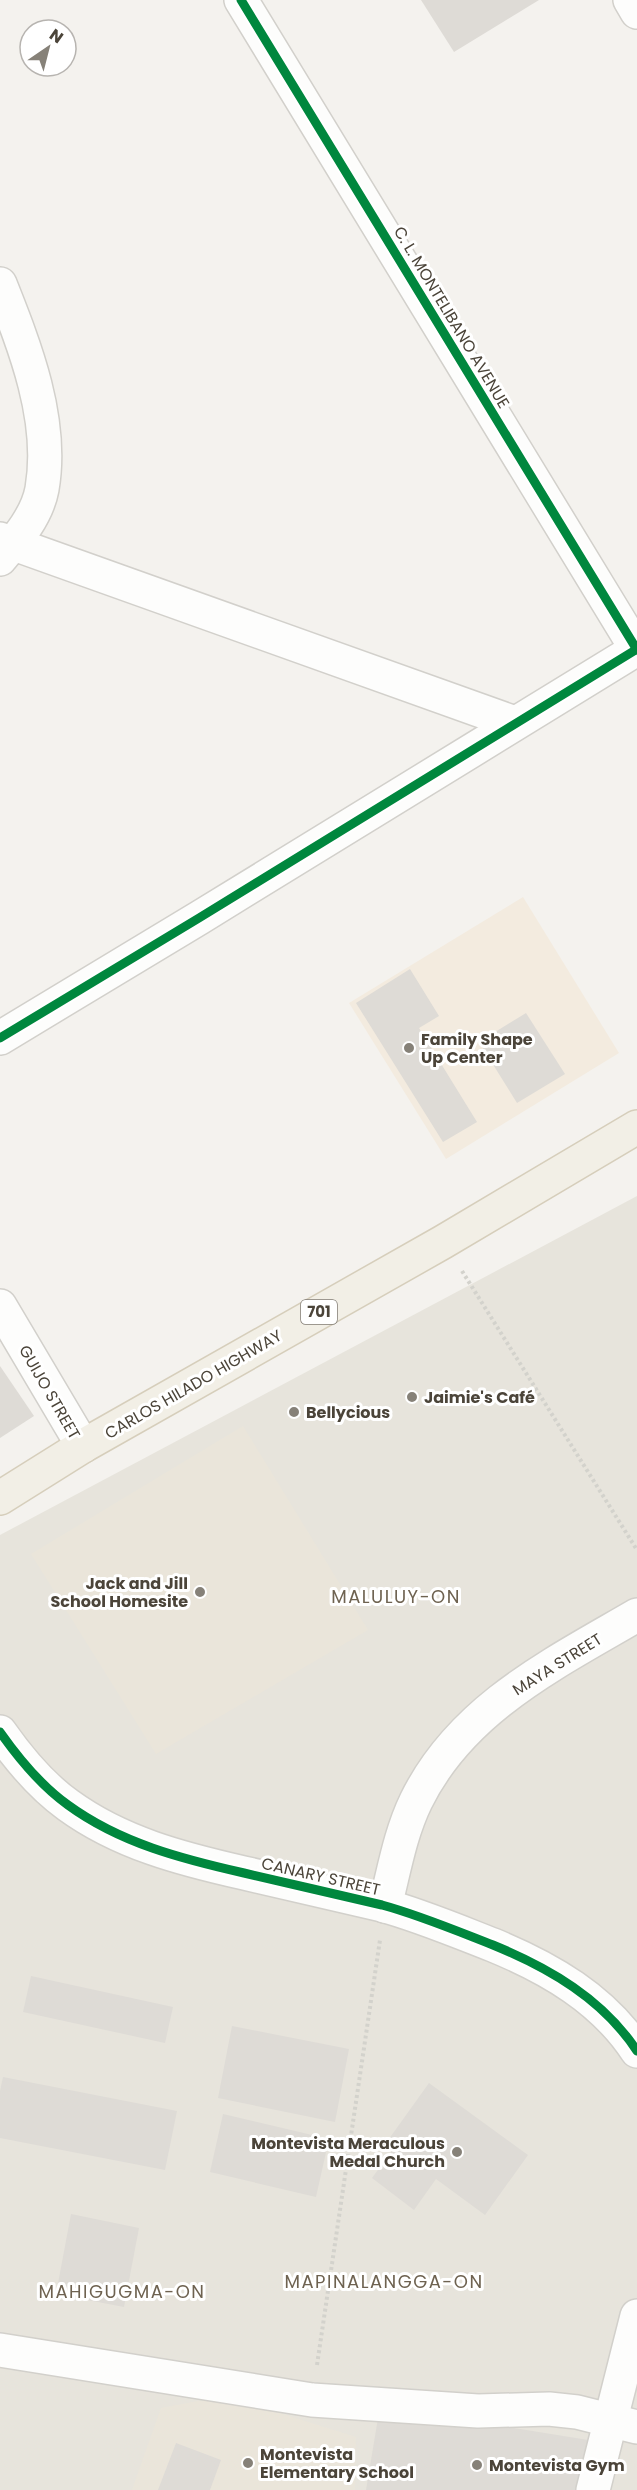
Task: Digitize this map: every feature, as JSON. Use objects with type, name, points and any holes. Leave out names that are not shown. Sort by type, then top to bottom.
[{"type":"main road","name":"CARLOS HILADO HIGHWAY","points":[[0,1498],[83,1446],[443,1242],[637,1127]]},
{"type":"street","name":"C. L. MONTELIBANO AVENUE","points":[[241,0],[637,649]]},
{"type":"street","points":[[630,0],[637,12]]},
{"type":"street","points":[[0,284],[24,345],[44,440],[42,490],[32,516],[4,547],[515,723]]},
{"type":"street","points":[[0,1038],[200,918],[637,649]]},
{"type":"street","name":"GUIJO STREET","points":[[0,1306],[83,1446]]},
{"type":"street","name":"MAYA STREET","points":[[385,1906],[402,1838],[417,1800],[457,1739],[477,1719],[529,1678],[637,1615]]},
{"type":"street","name":"CANARY STREET","points":[[0,1732],[23,1764],[68,1805],[120,1836],[172,1856],[385,1906],[462,1933],[528,1960],[567,1981],[624,2031],[637,2051]]},
{"type":"street","points":[[593,2490],[624,2423],[637,2316]]},
{"type":"street","points":[[0,2350],[312,2400],[478,2411],[549,2409],[624,2423]]},
{"type":"path","points":[[443,1242],[637,1550]]},
{"type":"path","points":[[312,2400],[385,1906]]},
{"type":"shaded area","points":[[523,897],[619,1053],[446,1159],[349,1003]]},
{"type":"shaded area","points":[[637,1196],[637,2490],[0,2490],[0,1535]]},
{"type":"shaded area","name":"Jack and Jill School Homesite","points":[[243,1426],[368,1630],[156,1754],[31,1554]]},
{"type":"shaded area","name":"Montevista Elementary School","points":[[225,2396],[356,2437],[355,2490],[132,2490],[161,2408]]},
{"type":"building","points":[[421,0],[539,0],[454,52]]},
{"type":"building","points":[[410,969],[439,1016],[419,1028],[477,1122],[443,1142],[356,1003]]},
{"type":"building","points":[[526,1013],[565,1074],[517,1103],[479,1042]]},
{"type":"building","points":[[0,1366],[34,1416],[0,1438]]},
{"type":"building","points":[[31,1976],[173,2007],[165,2043],[23,2012]]},
{"type":"building","points":[[232,2026],[349,2049],[335,2122],[218,2098]]},
{"type":"building","points":[[3,2077],[177,2111],[165,2170],[0,2138],[0,2091]]},
{"type":"building","name":"Montevista Meraculous Medal Church","points":[[429,2083],[528,2155],[485,2215],[436,2179],[414,2210],[372,2178],[394,2148],[386,2143]]},
{"type":"building","points":[[223,2114],[329,2139],[316,2197],[210,2172]]},
{"type":"building","points":[[71,2214],[139,2228],[124,2307],[56,2294]]},
{"type":"building","name":"Montevista Gym","points":[[380,2406],[588,2440],[580,2490],[366,2490]]},
{"type":"building","points":[[176,2443],[221,2460],[210,2490],[158,2490]]},
{"type":"cycle path","points":[[241,0],[637,650]]},
{"type":"cycle path","points":[[0,1038],[637,649]]},
{"type":"cycle path","points":[[0,1732],[22,1762],[48,1789],[68,1805],[109,1830],[152,1848],[198,1862],[396,1909],[493,1945],[534,1964],[573,1987],[608,2016],[637,2051]]},
{"type":"place","name":"Family Shape Up Center","points":[[409,1048]]},
{"type":"place","name":"Jaimie's Café","points":[[412,1397]]},
{"type":"place","name":"Bellycious","points":[[294,1412]]},
{"type":"place","name":"Jack and Jill School Homesite","points":[[200,1592]]},
{"type":"place","name":"Montevista Meraculous Medal Church","points":[[457,2152]]},
{"type":"place","name":"Montevista Elementary School","points":[[248,2463]]},
{"type":"place","name":"Montevista Gym","points":[[477,2465]]},
{"type":"district","name":"MALULUY-ON","points":[[396,1597]]},
{"type":"district","name":"MAPINALANGGA-ON","points":[[384,2282]]},
{"type":"district","name":"MAHIGUGMA-ON","points":[[122,2292]]}]
